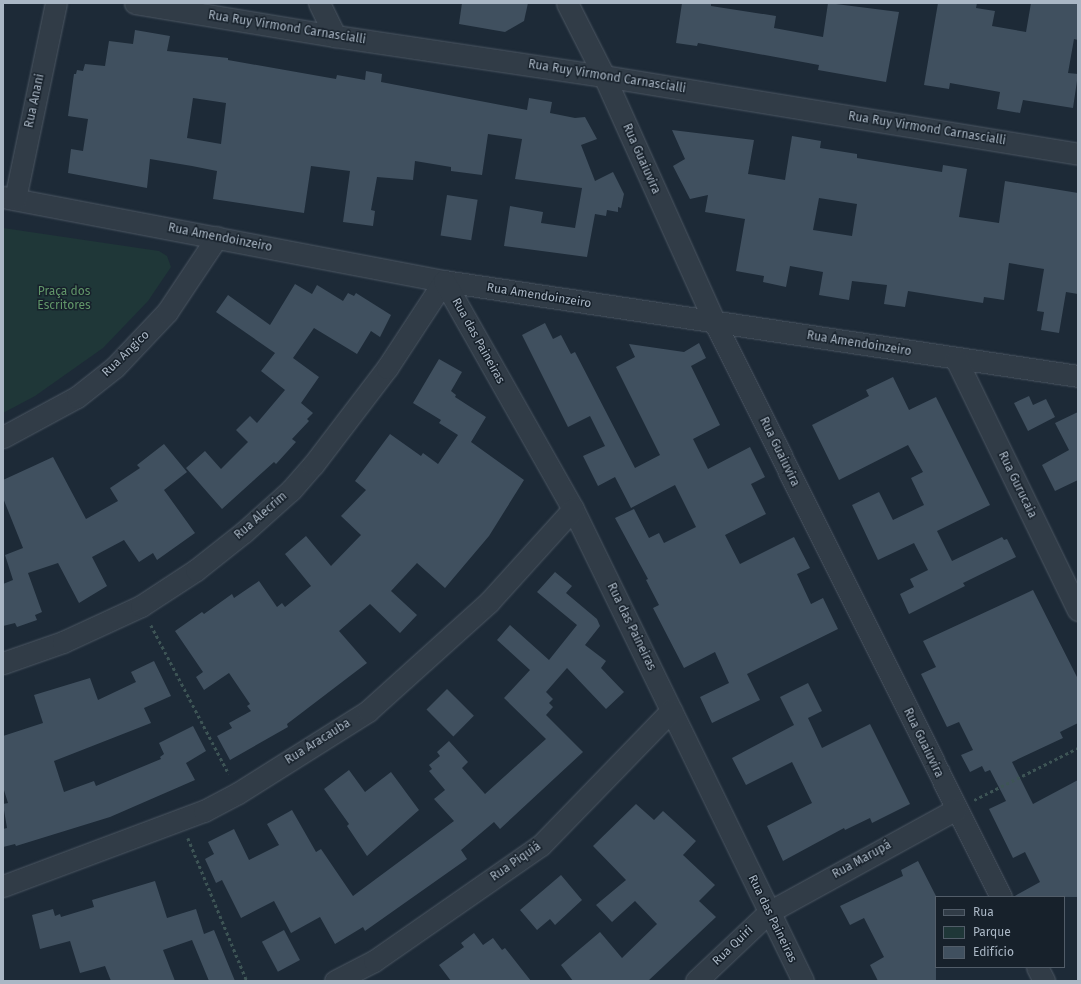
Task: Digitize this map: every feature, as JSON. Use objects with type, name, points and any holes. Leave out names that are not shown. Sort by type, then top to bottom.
[{"type":"street","name":"Rua Anani","points":[[9,198],[56,3]]},
{"type":"street","name":"Rua Ruy Virmond Carnascialli","points":[[135,3],[335,36],[604,76],[1078,154]]},
{"type":"street","points":[[319,3],[335,36]]},
{"type":"street","name":"Rua Guaiuvira","points":[[567,3],[604,76],[715,323],[1000,896]]},
{"type":"street","name":"Rua Amendoinzeiro","points":[[9,198],[444,281],[715,323],[1078,376]]},
{"type":"street","name":"Rua Angico","points":[[3,437],[77,396],[115,367],[167,312],[217,237]]},
{"type":"street","name":"Rua das Paineiras","points":[[444,281],[573,509],[803,981]]},
{"type":"street","name":"Rua Alecrim","points":[[3,663],[63,642],[141,606],[202,565],[292,490],[361,404],[444,281]]},
{"type":"street","name":"Rua Gurucaia","points":[[956,359],[1078,610]]},
{"type":"street","name":"Rua Aracauba","points":[[3,886],[181,821],[238,793],[368,711],[489,602],[573,509]]},
{"type":"street","name":"Rua Piquiá","points":[[335,981],[374,961],[541,845],[671,711]]},
{"type":"street","name":"Rua Marupá","points":[[769,912],[956,809]]},
{"type":"street","name":"Rua Quiri","points":[[696,981],[769,912]]},
{"type":"street","points":[[1038,968],[1044,981]]},
{"type":"path","points":[[141,606],[238,793]]},
{"type":"path","points":[[956,809],[1078,748]]},
{"type":"path","points":[[181,821],[247,981]]},
{"type":"green space","name":"Praça dos Escritores","points":[[3,228],[159,251],[167,256],[171,267],[148,301],[103,348],[35,396],[3,413]]},
{"type":"building","points":[[462,3],[528,3],[524,21],[505,32],[459,24]]},
{"type":"building","points":[[682,3],[711,3],[711,6],[776,16],[774,28],[823,37],[828,3],[899,12],[886,82],[818,70],[819,65],[698,43],[697,46],[676,43]]},
{"type":"building","points":[[938,3],[977,3],[976,8],[995,11],[992,26],[1026,32],[1031,3],[1078,3],[1078,40],[1074,39],[1068,73],[1078,74],[1073,108],[1023,100],[1020,113],[997,109],[1000,92],[950,83],[949,89],[924,85]]},
{"type":"building","points":[[135,30],[170,36],[167,51],[228,58],[228,60],[336,79],[337,75],[365,80],[366,71],[382,74],[381,82],[527,110],[529,98],[552,102],[550,113],[575,118],[585,117],[597,139],[581,145],[595,181],[613,172],[624,194],[621,208],[618,207],[618,212],[607,210],[606,216],[595,214],[587,257],[504,246],[510,206],[543,212],[541,223],[575,228],[582,188],[515,179],[522,139],[488,134],[482,175],[451,171],[451,167],[415,161],[413,180],[377,177],[371,210],[375,211],[373,226],[343,222],[350,171],[311,166],[304,213],[213,199],[217,171],[192,166],[150,159],[147,188],[68,173],[71,149],[83,151],[88,119],[68,116],[74,74],[76,74],[77,70],[83,71],[85,64],[105,66],[109,41],[133,44]],"holes":[[[193,98],[226,103],[221,144],[187,138]]]},
{"type":"building","points":[[672,130],[754,140],[748,174],[785,180],[792,136],[821,141],[820,148],[857,154],[857,158],[942,172],[943,165],[967,169],[959,217],[999,223],[1005,181],[1078,193],[1078,294],[1066,292],[1059,333],[1041,330],[1044,312],[1037,311],[1044,269],[1009,263],[1004,300],[984,297],[983,303],[908,291],[905,307],[884,304],[887,285],[852,281],[849,300],[819,295],[823,272],[790,266],[786,287],[763,282],[764,276],[736,271],[745,219],[705,212],[708,195],[690,199],[673,166],[685,159]],"holes":[[[819,198],[857,204],[852,236],[813,230]]]},
{"type":"building","points":[[447,195],[478,200],[471,240],[441,235]]},
{"type":"building","points":[[295,284],[312,294],[317,285],[343,301],[348,293],[354,296],[356,293],[391,315],[380,337],[371,331],[357,354],[314,328],[293,358],[319,377],[301,403],[313,413],[307,419],[309,421],[292,439],[296,442],[276,464],[274,462],[222,509],[186,468],[205,451],[221,469],[248,442],[236,430],[250,416],[257,423],[285,390],[261,371],[275,353],[216,312],[228,295],[270,325]]},
{"type":"building","points":[[545,323],[553,339],[561,335],[571,354],[575,352],[635,468],[660,455],[616,367],[635,357],[629,344],[684,352],[699,343],[706,358],[691,366],[720,425],[693,439],[708,469],[750,447],[765,477],[751,484],[766,514],[725,535],[740,564],[794,537],[810,568],[797,574],[811,604],[823,598],[838,629],[747,674],[760,700],[712,723],[700,697],[729,683],[715,652],[684,668],[653,608],[659,605],[646,580],[648,579],[615,518],[634,509],[649,538],[659,533],[664,543],[696,527],[675,485],[631,508],[615,477],[598,486],[583,456],[605,446],[590,416],[568,427],[522,335]]},
{"type":"building","points":[[439,359],[462,372],[451,391],[456,395],[455,397],[486,417],[471,442],[524,480],[489,536],[445,588],[417,563],[391,591],[417,615],[400,633],[370,604],[339,631],[367,663],[287,724],[288,727],[230,760],[217,736],[232,728],[229,723],[251,711],[247,706],[250,704],[229,673],[204,690],[196,677],[203,672],[175,631],[202,612],[204,614],[232,594],[234,598],[259,581],[277,607],[282,603],[285,607],[311,586],[285,554],[306,536],[331,566],[361,535],[341,516],[366,490],[355,481],[390,434],[421,456],[423,453],[438,464],[458,435],[439,423],[441,420],[413,403]]},
{"type":"building","points":[[893,377],[909,410],[936,397],[990,505],[937,531],[952,561],[1002,537],[1004,540],[1007,539],[1016,557],[963,583],[965,586],[909,614],[900,594],[914,587],[910,579],[928,570],[914,543],[878,560],[852,505],[879,492],[893,520],[924,505],[911,478],[923,472],[908,445],[839,480],[812,425],[869,396],[866,390]]},
{"type":"building","points":[[1029,396],[1033,405],[1046,399],[1055,417],[1028,431],[1014,403]]},
{"type":"building","points":[[1078,412],[1078,480],[1055,491],[1042,465],[1069,450],[1055,423]]},
{"type":"building","points":[[164,444],[187,472],[164,490],[195,533],[157,560],[153,553],[139,562],[124,540],[92,557],[107,586],[79,603],[58,563],[28,573],[42,612],[35,615],[37,620],[17,627],[15,623],[3,626],[3,584],[13,580],[5,555],[23,548],[3,498],[3,480],[53,457],[86,519],[118,501],[110,488],[140,468],[137,465]]},
{"type":"building","points":[[555,572],[572,586],[566,593],[597,619],[600,626],[585,645],[606,661],[601,668],[624,692],[606,709],[567,668],[546,692],[553,699],[549,703],[553,707],[546,715],[583,752],[500,829],[494,822],[461,850],[467,859],[365,931],[363,927],[335,944],[320,917],[291,933],[274,901],[241,918],[222,880],[216,883],[205,859],[214,854],[208,842],[234,829],[249,860],[279,845],[267,824],[292,810],[316,852],[321,849],[353,896],[454,821],[434,799],[445,790],[429,771],[432,769],[429,765],[440,756],[437,752],[449,741],[468,762],[462,768],[485,794],[546,739],[504,698],[530,670],[497,640],[510,625],[549,660],[577,625],[537,592]]},
{"type":"building","points":[[1033,590],[1078,679],[1078,723],[1060,732],[1063,738],[1012,762],[1033,804],[1078,780],[1078,897],[1015,896],[1040,882],[1025,852],[1013,858],[989,809],[1006,801],[990,770],[985,772],[982,766],[970,772],[961,755],[973,750],[959,722],[947,727],[921,674],[936,667],[923,641]]},
{"type":"building","points":[[154,661],[171,696],[144,708],[151,723],[54,761],[64,792],[94,781],[96,786],[161,759],[160,757],[164,754],[159,743],[193,726],[206,751],[186,763],[195,780],[110,817],[16,846],[15,844],[3,847],[3,829],[7,828],[3,804],[8,803],[3,787],[3,736],[43,723],[34,695],[90,678],[98,700],[136,682],[131,672]]},
{"type":"building","points":[[808,683],[822,711],[808,718],[822,748],[870,724],[910,804],[872,823],[870,818],[845,830],[844,828],[783,861],[767,826],[812,803],[792,762],[746,785],[732,758],[794,725],[780,697]]},
{"type":"building","points":[[447,689],[474,716],[453,736],[426,710]]},
{"type":"building","points":[[349,770],[365,792],[391,772],[419,810],[367,856],[347,826],[349,824],[324,789]]},
{"type":"building","points":[[636,804],[654,820],[663,811],[696,841],[683,855],[715,885],[699,901],[716,917],[648,981],[573,981],[561,965],[600,932],[622,958],[657,924],[635,901],[612,922],[596,905],[626,880],[593,846]]},
{"type":"building","points":[[918,861],[936,896],[936,981],[878,981],[870,965],[884,957],[864,918],[850,925],[840,906],[903,876],[901,870]]},
{"type":"building","points":[[561,875],[582,900],[555,925],[550,919],[537,930],[520,910]]},
{"type":"building","points":[[155,881],[167,918],[196,909],[204,934],[214,930],[235,981],[209,981],[192,940],[163,950],[175,981],[111,981],[105,966],[80,973],[70,941],[40,949],[32,915],[53,909],[55,916],[60,914],[61,917],[94,907],[92,900]]},
{"type":"building","points":[[284,930],[300,960],[278,972],[262,942]]},
{"type":"building","points":[[474,933],[483,945],[493,938],[502,950],[505,948],[531,981],[451,981],[439,965],[464,947],[461,943]]}]
